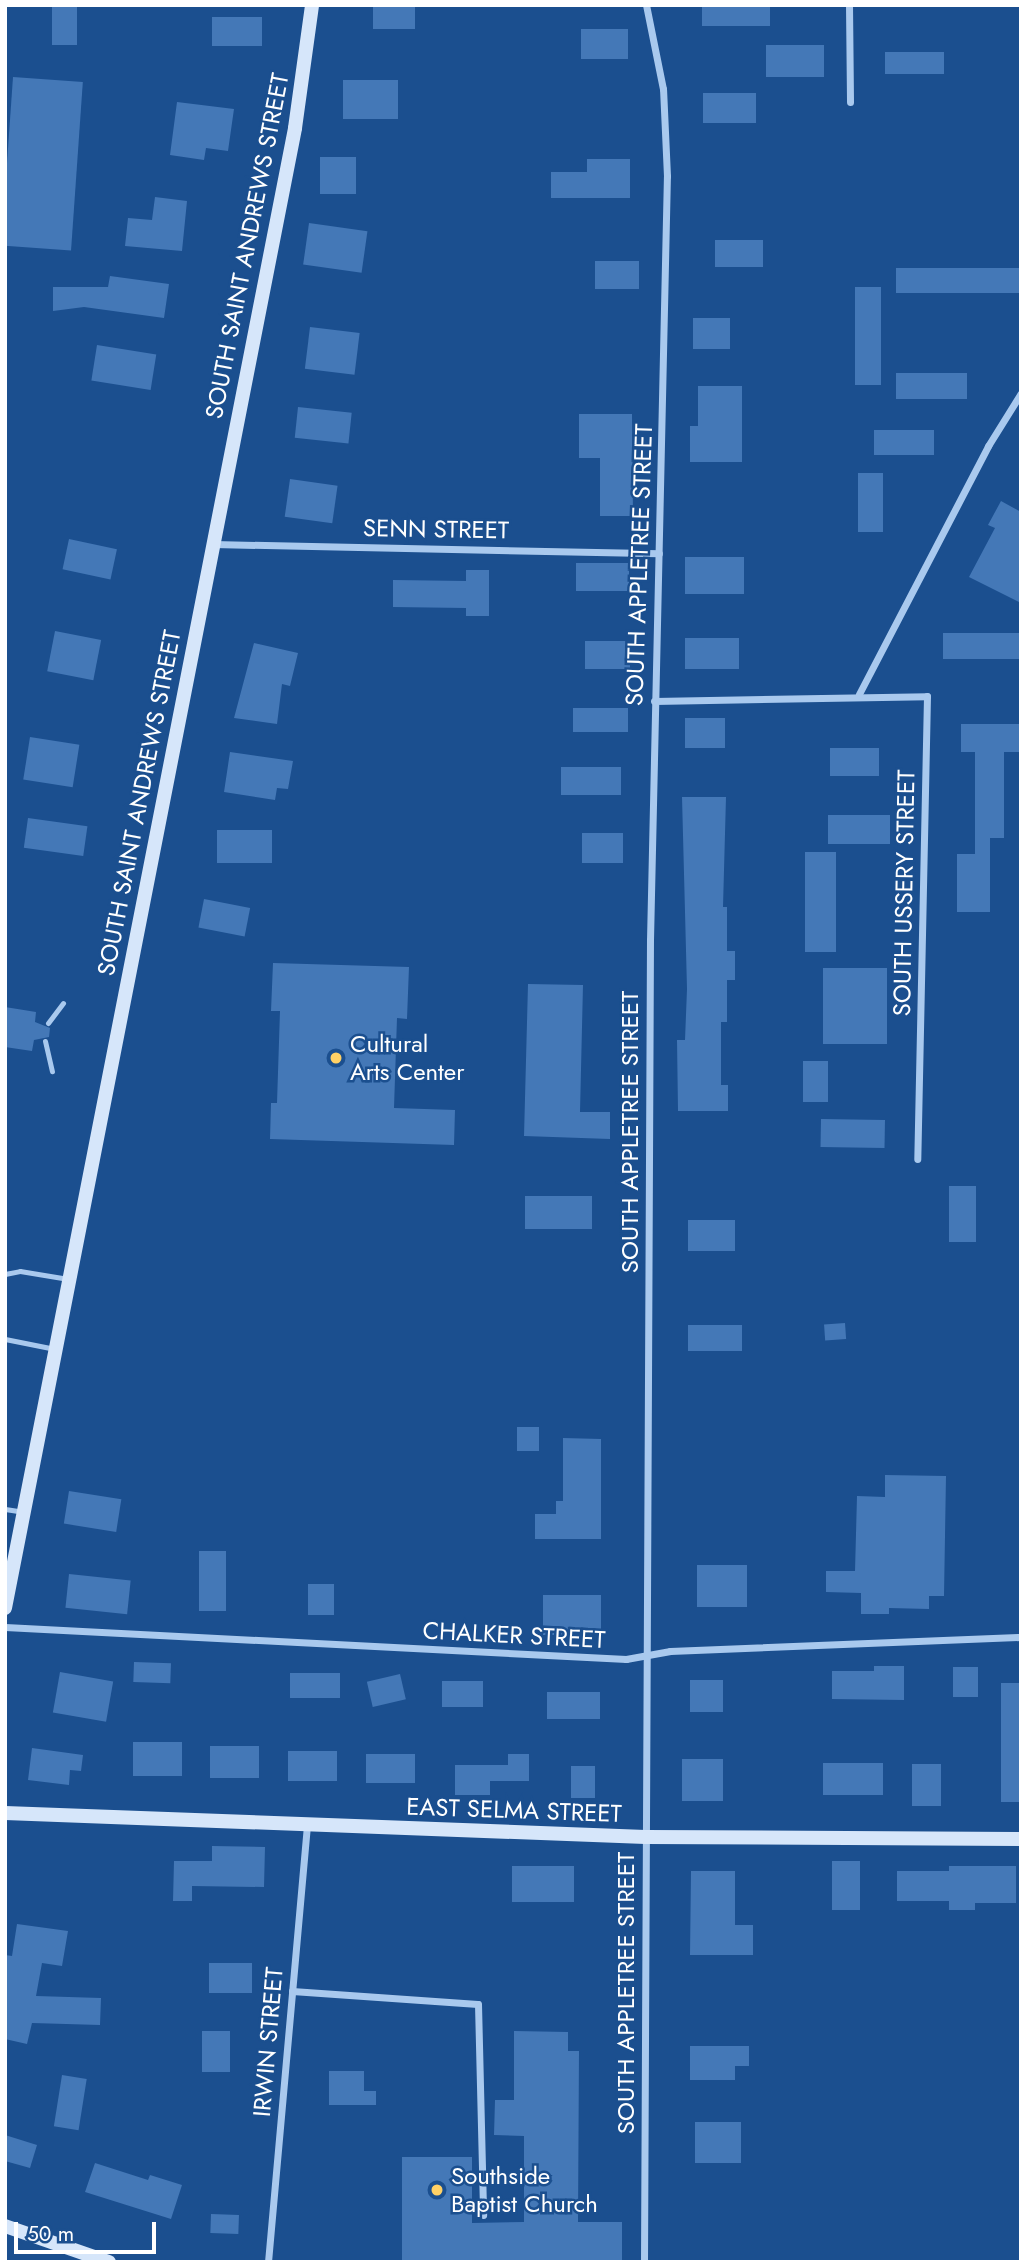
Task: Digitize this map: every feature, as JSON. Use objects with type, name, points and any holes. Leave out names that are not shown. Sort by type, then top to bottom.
[{"type":"street","name":"SOUTH SAINT ANDREWS STREET","points":[[5,1608],[295,128],[312,5]]},
{"type":"street","name":"SOUTH APPLETREE STREET","points":[[644,2262],[654,701],[667,176],[663,89],[646,5]]},
{"type":"street","points":[[849,5],[850,102]]},
{"type":"street","points":[[859,694],[988,446],[1021,393]]},
{"type":"street","name":"SENN STREET","points":[[212,544],[659,553]]},
{"type":"street","name":"SOUTH USSERY STREET","points":[[654,701],[818,701],[859,694],[927,696],[917,1159]]},
{"type":"street","name":"CHALKER STREET","points":[[5,1627],[626,1659],[647,1655],[1021,1637]]},
{"type":"street","name":"EAST SELMA STREET","points":[[5,1813],[646,1837],[1021,1839]]},
{"type":"street","name":"IRWIN STREET","points":[[268,2262],[307,1825]]},
{"type":"street","points":[[292,1992],[478,2004],[483,2215]]},
{"type":"street","points":[[5,2226],[109,2262]]},
{"type":"lane","points":[[48,1023],[63,1003]]},
{"type":"lane","points":[[45,1041],[52,1071]]},
{"type":"lane","points":[[5,1274],[20,1271],[69,1279]]},
{"type":"lane","points":[[5,1339],[55,1349]]},
{"type":"lane","points":[[5,1508],[24,1512]]},
{"type":"building","points":[[52,5],[77,5],[77,45],[52,45]]},
{"type":"building","points":[[373,5],[415,5],[415,29],[373,29]]},
{"type":"building","points":[[702,5],[770,5],[770,26],[702,26]]},
{"type":"building","points":[[212,17],[262,17],[262,46],[212,46]]},
{"type":"building","points":[[581,29],[628,29],[628,59],[581,59]]},
{"type":"building","points":[[766,45],[824,45],[824,77],[766,77]]},
{"type":"building","points":[[885,52],[944,52],[944,74],[885,74]]},
{"type":"building","points":[[13,77],[83,82],[71,250],[5,246],[5,191]]},
{"type":"building","points":[[343,80],[398,80],[398,119],[343,119]]},
{"type":"building","points":[[703,93],[756,93],[756,123],[703,123]]},
{"type":"building","points":[[177,102],[234,109],[228,151],[206,148],[204,160],[170,155]]},
{"type":"building","points":[[320,157],[356,157],[356,194],[320,194]]},
{"type":"building","points":[[587,159],[630,159],[630,198],[551,198],[551,172],[587,172]]},
{"type":"building","points":[[155,197],[187,201],[182,251],[125,246],[128,218],[152,220]]},
{"type":"building","points":[[309,223],[367,231],[362,273],[303,265]]},
{"type":"building","points":[[715,240],[763,240],[763,267],[715,267]]},
{"type":"building","points":[[595,261],[639,261],[639,289],[595,289]]},
{"type":"building","points":[[896,268],[1021,268],[1021,293],[896,293]]},
{"type":"building","points":[[110,276],[169,284],[164,318],[84,307],[53,311],[53,287],[108,287]]},
{"type":"building","points":[[855,287],[881,287],[881,385],[855,385]]},
{"type":"building","points":[[693,318],[730,318],[730,349],[693,349]]},
{"type":"building","points":[[310,327],[360,333],[355,375],[305,369]]},
{"type":"building","points":[[97,345],[156,354],[151,390],[91,381]]},
{"type":"building","points":[[896,373],[967,373],[967,399],[896,399]]},
{"type":"building","points":[[698,386],[742,386],[742,462],[690,462],[690,426],[698,426]]},
{"type":"building","points":[[298,407],[352,413],[348,443],[295,438]]},
{"type":"building","points":[[579,414],[632,414],[633,516],[600,516],[600,458],[579,458]]},
{"type":"building","points":[[874,430],[934,430],[934,455],[874,455]]},
{"type":"building","points":[[858,473],[883,473],[883,532],[858,532]]},
{"type":"building","points":[[290,479],[338,486],[332,523],[285,517]]},
{"type":"building","points":[[1001,501],[1021,512],[1021,603],[969,577],[995,528],[988,525]]},
{"type":"building","points":[[69,539],[117,549],[110,580],[63,569]]},
{"type":"building","points":[[685,557],[744,557],[744,594],[685,594]]},
{"type":"building","points":[[576,563],[629,563],[629,591],[576,591]]},
{"type":"building","points":[[466,570],[489,570],[489,616],[466,616],[466,608],[393,607],[393,580],[466,581]]},
{"type":"building","points":[[55,631],[101,640],[93,680],[47,671]]},
{"type":"building","points":[[943,633],[1021,633],[1021,659],[943,659]]},
{"type":"building","points":[[685,638],[739,638],[739,669],[685,669]]},
{"type":"building","points":[[585,641],[630,641],[630,669],[585,669]]},
{"type":"building","points":[[254,643],[298,653],[290,686],[282,684],[277,724],[234,718]]},
{"type":"building","points":[[573,708],[628,708],[628,732],[573,732]]},
{"type":"building","points":[[685,718],[725,718],[725,748],[685,748]]},
{"type":"building","points":[[961,724],[1021,724],[1021,752],[1004,752],[1004,838],[990,838],[990,912],[957,912],[957,854],[975,854],[975,752],[961,752]]},
{"type":"building","points":[[30,737],[79,745],[73,787],[23,779]]},
{"type":"building","points":[[830,748],[879,748],[879,776],[830,776]]},
{"type":"building","points":[[230,752],[293,761],[288,789],[277,788],[275,800],[224,792]]},
{"type":"building","points":[[561,767],[621,767],[621,795],[561,795]]},
{"type":"building","points":[[682,797],[726,797],[723,907],[727,907],[727,951],[735,951],[735,980],[727,980],[727,1022],[721,1022],[721,1085],[728,1085],[728,1111],[678,1111],[677,1040],[685,1040],[687,989]]},
{"type":"building","points":[[828,815],[890,815],[890,844],[828,844]]},
{"type":"building","points":[[28,818],[87,826],[83,856],[24,848]]},
{"type":"building","points":[[217,830],[272,830],[272,863],[217,863]]},
{"type":"building","points":[[582,833],[623,833],[623,863],[582,863]]},
{"type":"building","points":[[805,852],[836,852],[836,952],[805,952]]},
{"type":"building","points":[[204,899],[250,908],[245,936],[198,927]]},
{"type":"building","name":"Cultural Arts Center","points":[[273,963],[409,967],[407,1019],[397,1018],[394,1108],[455,1110],[454,1145],[270,1139],[271,1103],[277,1103],[280,1011],[271,1011]]},
{"type":"building","points":[[823,968],[887,968],[887,1044],[823,1044]]},
{"type":"building","points":[[528,984],[583,985],[580,1112],[610,1112],[610,1139],[524,1136]]},
{"type":"building","points":[[5,1007],[36,1012],[35,1022],[50,1028],[49,1037],[34,1040],[32,1051],[5,1047]]},
{"type":"building","points":[[803,1061],[828,1061],[828,1102],[803,1102]]},
{"type":"building","points":[[821,1119],[885,1120],[885,1148],[821,1147]]},
{"type":"building","points":[[949,1186],[976,1186],[976,1242],[949,1242]]},
{"type":"building","points":[[525,1196],[592,1196],[592,1229],[525,1229]]},
{"type":"building","points":[[688,1220],[735,1220],[735,1251],[688,1251]]},
{"type":"building","points":[[845,1323],[846,1339],[825,1340],[824,1324]]},
{"type":"building","points":[[688,1325],[742,1325],[742,1351],[688,1351]]},
{"type":"building","points":[[517,1427],[539,1427],[539,1451],[517,1451]]},
{"type":"building","points":[[563,1438],[601,1439],[601,1539],[535,1539],[535,1514],[556,1514],[556,1501],[563,1501]]},
{"type":"building","points":[[885,1475],[946,1476],[944,1596],[929,1596],[929,1609],[889,1608],[889,1614],[861,1614],[861,1593],[826,1592],[826,1571],[855,1571],[857,1496],[885,1497]]},
{"type":"building","points":[[69,1491],[121,1499],[116,1532],[64,1524]]},
{"type":"building","points":[[199,1551],[226,1551],[226,1611],[199,1611]]},
{"type":"building","points":[[697,1565],[747,1565],[747,1607],[697,1607]]},
{"type":"building","points":[[69,1574],[131,1580],[127,1614],[65,1608]]},
{"type":"building","points":[[308,1584],[334,1584],[334,1615],[308,1615]]},
{"type":"building","points":[[543,1595],[601,1595],[601,1635],[543,1635]]},
{"type":"building","points":[[134,1662],[171,1663],[170,1683],[133,1682]]},
{"type":"building","points":[[874,1666],[904,1666],[904,1700],[832,1699],[832,1671],[874,1671]]},
{"type":"building","points":[[953,1667],[978,1667],[978,1697],[953,1697]]},
{"type":"building","points":[[60,1672],[113,1681],[106,1722],[53,1712]]},
{"type":"building","points":[[290,1673],[340,1673],[340,1698],[290,1698]]},
{"type":"building","points":[[400,1674],[406,1699],[373,1707],[367,1682]]},
{"type":"building","points":[[690,1680],[723,1680],[723,1712],[690,1712]]},
{"type":"building","points":[[442,1681],[483,1681],[483,1707],[442,1707]]},
{"type":"building","points":[[1001,1683],[1021,1683],[1021,1802],[1001,1802]]},
{"type":"building","points":[[547,1692],[600,1692],[600,1719],[547,1719]]},
{"type":"building","points":[[133,1742],[182,1742],[182,1776],[133,1776]]},
{"type":"building","points":[[210,1746],[259,1746],[259,1778],[210,1778]]},
{"type":"building","points":[[32,1748],[83,1755],[81,1771],[70,1770],[69,1785],[28,1780]]},
{"type":"building","points":[[288,1751],[337,1751],[337,1781],[288,1781]]},
{"type":"building","points":[[366,1754],[415,1754],[415,1783],[366,1783]]},
{"type":"building","points":[[508,1754],[529,1754],[529,1781],[490,1781],[490,1795],[455,1795],[455,1765],[508,1765]]},
{"type":"building","points":[[682,1759],[723,1759],[723,1801],[682,1801]]},
{"type":"building","points":[[823,1763],[883,1763],[883,1795],[823,1795]]},
{"type":"building","points":[[912,1764],[941,1764],[941,1806],[912,1806]]},
{"type":"building","points":[[571,1766],[595,1766],[595,1798],[571,1798]]},
{"type":"building","points":[[212,1846],[265,1847],[264,1887],[192,1886],[192,1901],[173,1901],[174,1861],[212,1861]]},
{"type":"building","points":[[832,1861],[860,1861],[860,1910],[832,1910]]},
{"type":"building","points":[[512,1866],[574,1866],[574,1902],[512,1902]]},
{"type":"building","points":[[949,1866],[1016,1866],[1016,1903],[975,1903],[975,1910],[949,1910],[949,1901],[897,1901],[897,1871],[949,1871]]},
{"type":"building","points":[[691,1871],[735,1871],[735,1925],[753,1925],[753,1955],[690,1955]]},
{"type":"building","points":[[17,1924],[68,1931],[62,1966],[42,1963],[36,1996],[101,1998],[100,2025],[32,2023],[27,2044],[5,2039],[5,1955],[12,1956]]},
{"type":"building","points":[[209,1963],[252,1963],[252,1993],[209,1993]]},
{"type":"building","points":[[202,2031],[230,2031],[230,2072],[202,2072]]},
{"type":"building","points":[[514,2031],[568,2032],[568,2051],[579,2051],[578,2222],[622,2222],[622,2262],[402,2262],[402,2157],[472,2157],[472,2223],[524,2222],[524,2136],[494,2135],[495,2100],[514,2100]]},
{"type":"building","points":[[690,2046],[749,2046],[749,2066],[735,2066],[735,2080],[690,2080]]},
{"type":"building","points":[[329,2071],[364,2071],[364,2091],[376,2091],[376,2105],[329,2105]]},
{"type":"building","points":[[62,2075],[87,2079],[79,2130],[54,2126]]},
{"type":"building","points":[[695,2122],[741,2122],[741,2163],[695,2163]]},
{"type":"building","points":[[5,2135],[37,2145],[30,2168],[5,2161]]},
{"type":"building","points":[[95,2163],[148,2180],[150,2175],[182,2185],[171,2219],[85,2192]]},
{"type":"building","points":[[211,2214],[239,2215],[238,2234],[210,2233]]},
{"type":"place","name":"Cultural Arts Center","points":[[336,1058]]},
{"type":"place","name":"Southside Baptist Church","points":[[437,2190]]}]
